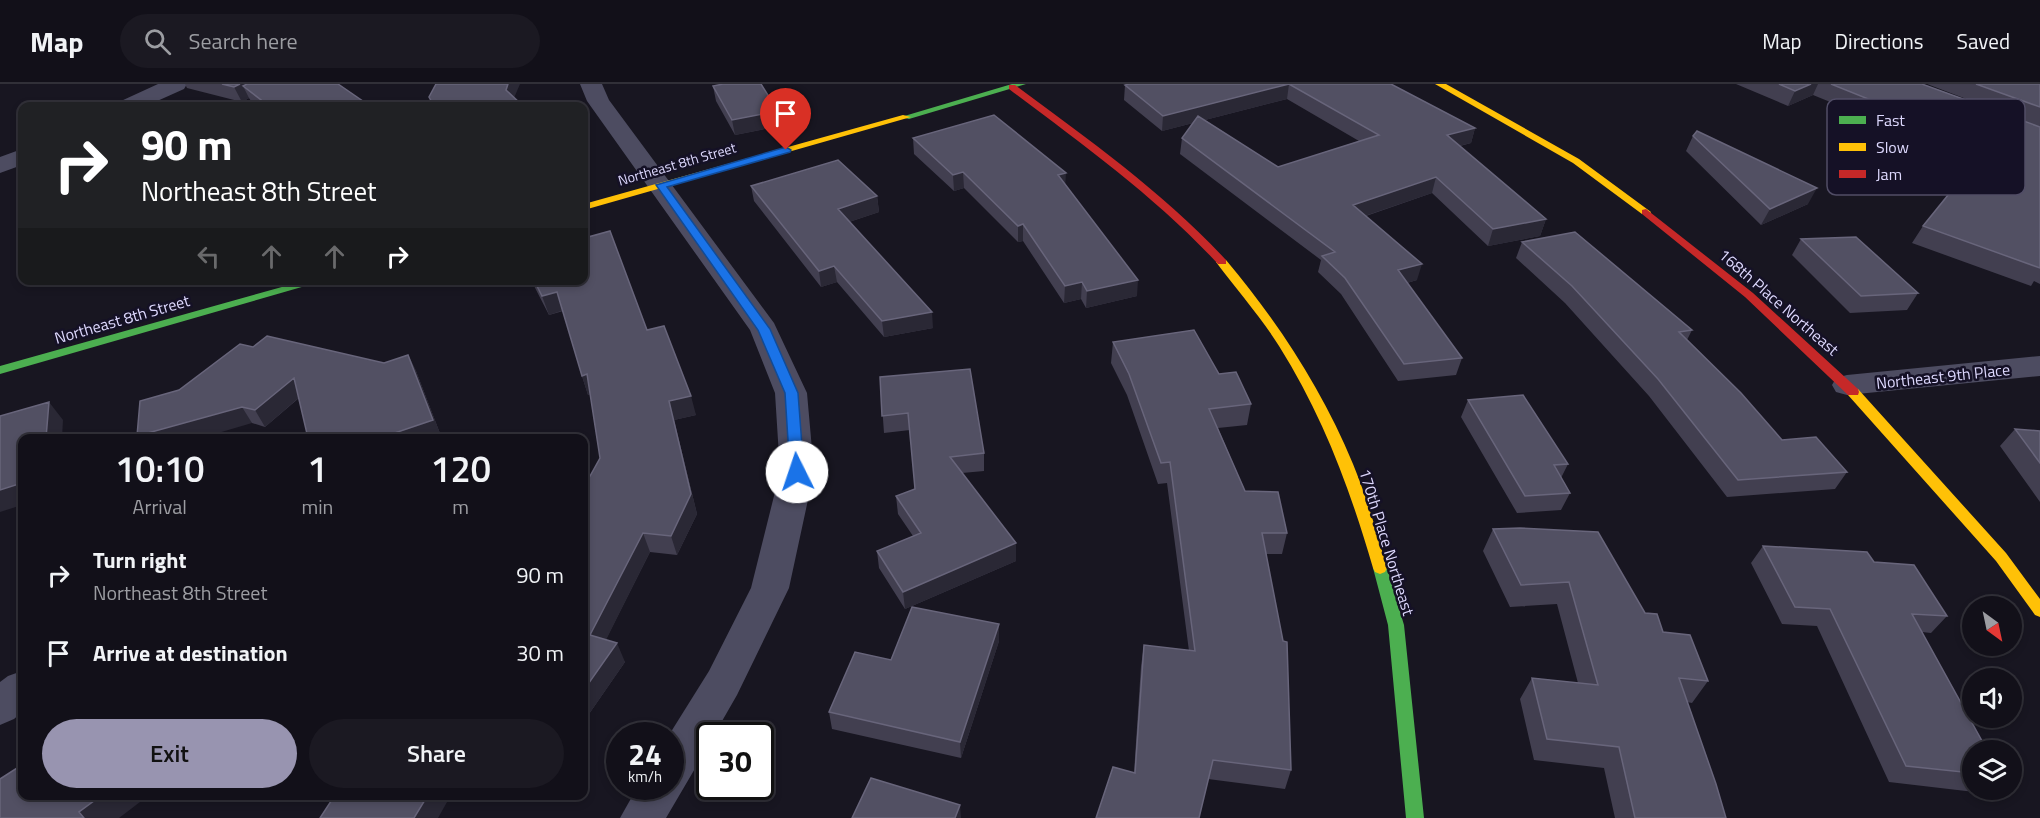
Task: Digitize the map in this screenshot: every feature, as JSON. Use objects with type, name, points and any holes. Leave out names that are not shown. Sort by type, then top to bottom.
[{"type":"street","points":[[138,102],[176,84]]},
{"type":"street","points":[[591,84],[598,101],[764,329],[791,393],[797,472],[770,588],[723,683],[684,748]]},
{"type":"street","name":"168th Place Northeast","points":[[1439,84],[1576,161],[1749,295],[1847,385],[2001,557],[2040,611]]},
{"type":"street","name":"Northeast 8th Street","points":[[588,206],[1017,85]]},
{"type":"street","name":"170th Place Northeast","points":[[1017,85],[1155,196],[1203,240],[1245,288],[1295,359],[1331,428],[1359,497],[1396,625],[1415,818]]},
{"type":"street","points":[[0,166],[18,158]]},
{"type":"street","name":"Northeast 8th Street","points":[[0,370],[303,285]]},
{"type":"street","name":"Northeast 9th Place","points":[[1847,385],[2040,366]]},
{"type":"street","points":[[0,707],[18,691]]},
{"type":"street","points":[[642,818],[653,800]]},
{"type":"building","points":[[222,84],[240,84],[234,87]]},
{"type":"building","points":[[247,84],[338,84],[364,102],[264,102],[243,86]]},
{"type":"building","points":[[436,84],[508,84],[506,90],[519,102],[432,102],[429,97]]},
{"type":"building","points":[[761,84],[778,111],[732,120],[713,86]]},
{"type":"building","points":[[1289,84],[1163,116],[1125,85]]},
{"type":"building","points":[[1289,84],[1391,84],[1475,128],[1447,135],[1546,219],[1493,229],[1436,177],[1353,205],[1422,264],[1398,270],[1462,358],[1404,364],[1345,278],[1322,256],[1335,252],[1182,138],[1198,116],[1278,167],[1379,135]]},
{"type":"building","points":[[1779,84],[1811,84],[1795,91]]},
{"type":"building","points":[[1831,84],[1922,84],[1963,99],[1868,99]]},
{"type":"building","points":[[1976,84],[2040,84],[2040,107],[2025,102],[2025,99],[2018,99]]},
{"type":"building","points":[[994,115],[1066,173],[1058,175],[1138,280],[1087,291],[1082,282],[1065,286],[1023,224],[1018,226],[963,172],[953,175],[913,138]]},
{"type":"building","points":[[2025,122],[2040,127],[2040,268],[1923,226],[1948,195],[2025,195]]},
{"type":"building","points":[[1697,131],[1817,188],[1770,209],[1693,136]]},
{"type":"building","points":[[838,160],[877,196],[838,209],[932,312],[882,321],[834,266],[819,271],[751,186]]},
{"type":"building","points":[[610,231],[647,330],[664,326],[691,396],[669,401],[691,494],[671,536],[643,533],[590,635],[617,643],[588,684],[588,480],[600,458],[587,374],[582,376],[557,292],[542,296],[536,285],[588,285],[588,237]]},
{"type":"building","points":[[1575,232],[1692,330],[1679,332],[1741,393],[1782,440],[1816,437],[1847,472],[1738,480],[1658,379],[1572,286],[1522,242]]},
{"type":"building","points":[[1856,237],[1918,293],[1861,296],[1801,239]]},
{"type":"building","points":[[1194,330],[1219,374],[1236,372],[1251,404],[1209,409],[1245,491],[1278,492],[1287,533],[1262,533],[1283,641],[1287,642],[1291,770],[1213,760],[1199,818],[1096,818],[1113,767],[1135,773],[1144,645],[1195,651],[1170,462],[1161,463],[1129,374],[1113,342]]},
{"type":"building","points":[[267,336],[384,363],[408,355],[433,420],[392,434],[307,434],[294,378],[255,410],[242,407],[137,434],[140,401],[179,390],[240,344],[253,347]]},
{"type":"building","points":[[970,369],[984,453],[950,457],[1016,543],[903,592],[877,551],[921,533],[896,496],[915,489],[908,413],[882,416],[880,377]]},
{"type":"building","points":[[1523,395],[1568,464],[1554,465],[1570,493],[1525,496],[1468,400]]},
{"type":"building","points":[[49,402],[46,434],[18,434],[18,484],[0,490],[0,416]]},
{"type":"building","points":[[2015,429],[2040,431],[2040,463]]},
{"type":"building","points":[[1493,529],[1598,532],[1645,613],[1657,614],[1663,632],[1690,635],[1708,681],[1679,678],[1726,818],[1635,818],[1619,747],[1547,739],[1532,678],[1598,685],[1569,582],[1521,585]]},
{"type":"building","points":[[1763,546],[1867,552],[1874,562],[1914,565],[1947,616],[1912,614],[1962,705],[1962,728],[1975,728],[1981,740],[1962,740],[1962,772],[1906,766],[1830,609],[1795,607]]},
{"type":"building","points":[[912,607],[999,624],[960,742],[829,712],[855,652],[891,660]]},
{"type":"building","points":[[17,768],[18,800],[95,800],[79,812],[84,818],[0,818],[0,779]]},
{"type":"building","points":[[871,778],[960,805],[955,818],[852,818]]},
{"type":"building","points":[[332,800],[425,800],[414,818],[320,818]]},
{"type":"traffic: fast","points":[[906,117],[1022,84]]},
{"type":"traffic: fast","points":[[0,370],[303,285]]},
{"type":"traffic: fast","points":[[1380,568],[1396,625],[1415,818]]},
{"type":"traffic: slow","points":[[1439,84],[1576,161],[1646,212]]},
{"type":"traffic: slow","points":[[588,206],[906,117]]},
{"type":"traffic: slow","points":[[1222,262],[1265,316],[1319,403],[1347,466],[1380,568]]},
{"type":"traffic: slow","points":[[1853,392],[2001,557],[2040,611]]},
{"type":"traffic: jam","points":[[1012,87],[1148,191],[1174,213],[1222,262]]},
{"type":"traffic: jam","points":[[1646,212],[1749,295],[1853,392]]},
{"type":"route","points":[[786,150],[661,185],[764,329],[791,393],[797,472]]}]
